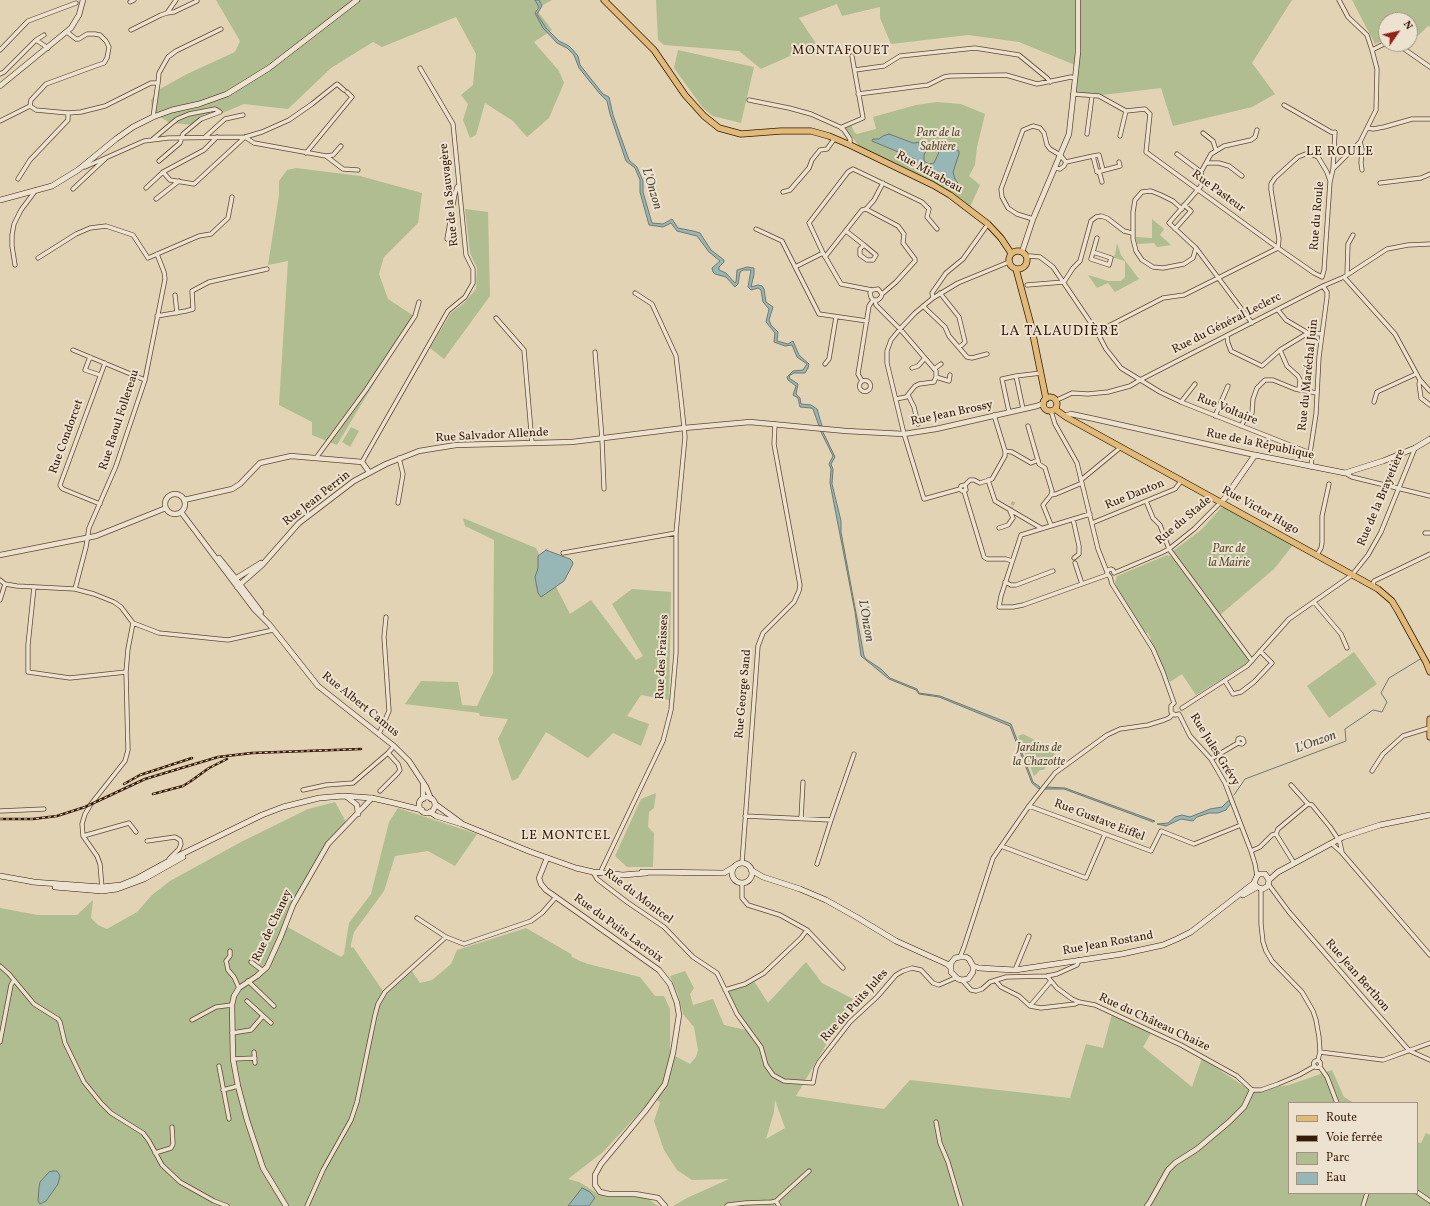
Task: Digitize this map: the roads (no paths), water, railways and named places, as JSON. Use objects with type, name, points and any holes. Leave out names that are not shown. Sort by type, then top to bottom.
[{"type":"main road","points":[[0,200],[52,186],[78,170],[122,135],[153,117],[172,110],[199,104],[227,94],[269,68],[357,0]]},
{"type":"main road","name":"Rue Mirabeau","points":[[604,0],[649,44],[662,60],[685,95],[704,116],[719,128],[740,134],[797,130],[811,131],[835,138],[933,185],[950,195],[1001,238],[1011,253]]},
{"type":"main road","points":[[1016,269],[1020,269],[1025,266],[1027,257],[1022,252],[1017,251],[1011,253],[1009,262],[1012,267],[1016,269],[1020,280],[1041,373],[1044,403],[1048,411],[1053,410],[1057,404],[1055,400],[1050,398],[1044,403]]},
{"type":"main road","name":"Rue Victor Hugo","points":[[1053,410],[1352,575],[1373,585],[1392,601],[1430,670]]},
{"type":"main road","name":"Rue de la République","points":[[1256,455],[1345,473],[1383,461],[1415,448],[1430,439]]},
{"type":"main road","points":[[1221,502],[1256,455]]},
{"type":"main road","points":[[1430,719],[1430,737]]},
{"type":"main road","points":[[0,876],[32,882],[117,890],[132,885],[169,862],[242,824],[283,807],[319,798],[347,797],[372,798],[430,812],[436,816],[462,824],[547,858],[593,872],[724,873],[732,877],[736,882],[742,884],[750,880],[763,877]]},
{"type":"main road","points":[[411,807],[428,797],[462,824]]},
{"type":"main road","points":[[422,801],[420,807],[422,810]]},
{"type":"main road","points":[[430,812],[434,808],[435,804]]},
{"type":"main road","name":"Rue Jean Rostand","points":[[984,969],[1015,970],[1122,954],[1163,944],[1191,932],[1225,906],[1262,882],[1338,839],[1380,824],[1430,815]]},
{"type":"main road","points":[[102,889],[121,884],[169,862]]},
{"type":"main road","points":[[724,873],[742,863],[748,865],[751,870],[752,875],[750,880]]},
{"type":"main road","points":[[732,877],[734,867]]},
{"type":"main road","points":[[751,870],[763,877],[800,888],[826,900],[896,941],[939,960],[950,970],[955,978],[965,979],[973,972],[984,969]]},
{"type":"main road","points":[[939,960],[952,961],[960,957],[966,957],[970,959],[973,966],[973,972]]},
{"type":"main road","points":[[950,970],[952,961]]},
{"type":"main road","points":[[973,966],[984,969]]},
{"type":"street","points":[[0,86],[67,32],[75,22],[81,10],[83,0]]},
{"type":"street","points":[[130,2],[134,0]]},
{"type":"street","points":[[167,13],[176,0]]},
{"type":"street","points":[[1022,252],[1033,219],[1069,134],[1078,52],[1078,0]]},
{"type":"street","name":"Rue du Roule","points":[[1323,286],[1322,277],[1324,270],[1330,182],[1333,169],[1360,142],[1376,110],[1377,69],[1372,50],[1367,35],[1348,17],[1340,0]]},
{"type":"street","points":[[131,30],[161,15],[174,12],[197,1]]},
{"type":"street","points":[[0,50],[28,22],[68,8],[76,3]]},
{"type":"street","points":[[153,117],[159,74],[168,57],[176,51],[221,29]]},
{"type":"street","points":[[30,106],[31,100],[46,84],[104,63],[107,58],[109,47],[100,35],[87,34],[79,39],[76,39],[67,32]]},
{"type":"street","points":[[0,72],[36,40],[44,35]]},
{"type":"street","points":[[36,40],[48,48]]},
{"type":"street","points":[[1372,50],[1378,47]]},
{"type":"street","points":[[855,70],[884,66],[900,56],[975,48],[1020,55],[1050,82]]},
{"type":"street","points":[[1408,52],[1430,67]]},
{"type":"street","points":[[842,127],[862,118],[852,56]]},
{"type":"street","name":"Rue de la Sauvagère","points":[[362,462],[448,311],[465,297],[473,283],[473,269],[466,255],[453,124],[420,68]]},
{"type":"street","points":[[858,94],[928,85],[944,77],[950,76],[1006,75],[1034,84],[1071,77],[1075,78]]},
{"type":"street","points":[[30,106],[36,110],[68,113],[81,112],[106,106],[151,83],[158,83]]},
{"type":"street","points":[[78,170],[144,141],[206,137],[246,137],[262,132],[289,120],[337,84],[352,97],[306,153]]},
{"type":"street","points":[[1073,94],[1099,96],[1126,111],[1120,136]]},
{"type":"street","points":[[1087,134],[1092,96]]},
{"type":"street","points":[[749,100],[811,114],[842,127],[850,139],[850,145]]},
{"type":"street","points":[[1284,105],[1331,132],[1335,132],[1333,169]]},
{"type":"street","points":[[0,121],[30,106]]},
{"type":"street","points":[[152,140],[177,119],[189,114],[215,109],[220,112],[201,119],[183,134],[180,143],[159,161]]},
{"type":"street","name":"Rue Pasteur","points":[[1126,111],[1146,109],[1150,114],[1146,152],[1314,274],[1322,277]]},
{"type":"street","points":[[18,179],[30,160],[68,120],[68,113]]},
{"type":"street","points":[[206,137],[225,119],[243,115]]},
{"type":"street","points":[[1368,128],[1372,129],[1384,127],[1412,119],[1430,119]]},
{"type":"street","points":[[1033,219],[1017,214],[1008,208],[1002,197],[1001,189],[1023,130],[1033,126],[1040,128],[1044,132],[1047,145],[1050,149],[1066,162]]},
{"type":"street","points":[[1252,323],[1196,248],[1169,223],[1201,186],[1201,172],[1211,154],[1216,150],[1233,143],[1251,140],[1255,137],[1257,130]]},
{"type":"street","points":[[1203,133],[1213,142],[1216,150]]},
{"type":"street","points":[[146,188],[163,172],[204,150],[217,137]]},
{"type":"street","points":[[246,137],[254,143],[326,156],[333,155],[341,146]]},
{"type":"street","points":[[163,172],[170,180],[194,184],[246,137]]},
{"type":"street","points":[[783,192],[790,190],[809,168],[812,160],[820,150],[827,149],[835,138]]},
{"type":"street","points":[[1360,142],[1362,149],[1362,170]]},
{"type":"street","points":[[1177,154],[1201,172]]},
{"type":"street","points":[[1097,332],[1163,298],[1184,295],[1278,248],[1279,239],[1271,184],[1275,178],[1298,157],[1308,154],[1314,155],[1321,162],[1327,172],[1330,182]]},
{"type":"street","points":[[1055,168],[1060,169],[1066,162],[1099,155],[1102,182]]},
{"type":"street","points":[[326,156],[343,169],[358,170]]},
{"type":"street","points":[[1093,156],[1097,172],[1120,166],[1119,162]]},
{"type":"street","points":[[73,189],[107,157]]},
{"type":"street","points":[[1206,163],[1219,163],[1229,166],[1242,176]]},
{"type":"street","points":[[882,294],[878,289],[872,290],[841,284],[824,255],[809,223],[848,172],[853,170],[922,202],[929,209],[927,217],[937,229]]},
{"type":"street","points":[[1380,184],[1421,178],[1430,174]]},
{"type":"street","points":[[156,199],[179,181]]},
{"type":"street","points":[[796,267],[824,255],[846,231],[857,215],[862,210],[866,209],[874,200],[883,183]]},
{"type":"street","points":[[447,239],[455,194],[457,186],[459,185]]},
{"type":"street","points":[[15,265],[12,241],[14,224],[21,210],[36,190]]},
{"type":"street","points":[[1175,229],[1191,211],[1151,191],[1142,192],[1135,200],[1132,233],[1132,239],[1136,251],[1142,260],[1153,268],[1163,268],[1184,264],[1193,258],[1196,248]]},
{"type":"street","points":[[38,258],[76,234],[90,228],[106,226],[133,235],[148,258],[200,236],[211,234],[228,218],[232,197]]},
{"type":"street","points":[[862,381],[858,374],[869,306],[874,300],[878,300],[882,294],[896,282],[915,261],[903,243],[904,234],[898,226],[866,209]]},
{"type":"street","points":[[1028,285],[1064,282],[1073,268],[1080,261],[1091,221],[1096,216],[1107,218],[1124,231],[1132,233]]},
{"type":"street","points":[[933,298],[932,293],[946,274],[963,259],[986,226]]},
{"type":"street","points":[[756,229],[782,241],[819,314],[867,321]]},
{"type":"street","points":[[846,231],[864,245],[876,255],[873,260],[867,260],[860,255],[860,249],[864,245]]},
{"type":"street","points":[[1353,235],[1348,244],[1347,275],[1395,334],[1416,374],[1430,391]]},
{"type":"street","points":[[1086,240],[1096,240],[1091,259]]},
{"type":"street","name":"Rue du Général Leclerc","points":[[1055,400],[1072,393],[1088,394],[1108,392],[1120,390],[1130,386],[1347,275],[1387,249],[1408,245],[1430,244]]},
{"type":"street","points":[[1082,256],[1109,264],[1111,258],[1093,252]]},
{"type":"street","name":"Rue Raoul Follereau","points":[[75,590],[86,547],[89,528],[116,466],[145,380],[165,279],[157,254]]},
{"type":"street","name":"Rue Voltaire","points":[[1027,257],[1040,257],[1054,267],[1097,332],[1106,349],[1121,368],[1160,392],[1181,402],[1310,453]]},
{"type":"street","points":[[994,415],[1005,451],[1005,456],[992,479],[980,482],[970,480],[965,485],[961,486],[960,489],[924,500],[904,434],[887,363],[887,351],[891,340],[900,329],[933,298],[958,283],[1009,262]]},
{"type":"street","points":[[157,316],[193,309],[192,291],[209,282],[267,269]]},
{"type":"street","name":"Rue du Maréchal Juin","points":[[1310,467],[1312,456],[1310,453],[1316,414],[1319,357],[1327,297],[1327,292],[1323,286]]},
{"type":"street","points":[[872,290],[870,293],[871,297],[876,305],[900,329],[925,358],[934,369],[936,377],[934,382],[919,384],[915,386],[908,395],[896,399]]},
{"type":"street","name":"Rue des Fraisses","points":[[600,873],[663,741],[670,710],[676,653],[676,533],[685,437],[676,356],[652,304],[636,293]]},
{"type":"street","points":[[940,293],[959,317],[965,342],[959,346]]},
{"type":"street","points":[[175,295],[177,313]]},
{"type":"street","points":[[316,458],[366,390],[415,316],[419,302]]},
{"type":"street","points":[[923,306],[945,326],[949,336],[967,357],[972,358],[987,354]]},
{"type":"street","points":[[1278,310],[1286,320],[1308,333],[1322,334]]},
{"type":"street","points":[[825,364],[829,359],[836,317]]},
{"type":"street","points":[[496,318],[524,350],[532,443]]},
{"type":"street","points":[[1227,336],[1231,351],[1262,366],[1280,350],[1308,333]]},
{"type":"street","points":[[73,350],[145,380]]},
{"type":"street","points":[[1280,350],[1287,366],[1298,376],[1300,380],[1299,390]]},
{"type":"street","points":[[595,352],[602,440],[604,489]]},
{"type":"street","points":[[90,357],[85,370],[100,375]]},
{"type":"street","points":[[912,368],[918,366],[925,358]]},
{"type":"street","name":"Rue Condorcet","points":[[100,504],[63,489],[60,485],[105,363]]},
{"type":"street","points":[[934,369],[941,364]]},
{"type":"street","points":[[1009,412],[1002,379],[1041,373]]},
{"type":"street","points":[[1374,402],[1379,391],[1416,374]]},
{"type":"street","points":[[936,377],[949,381],[950,375]]},
{"type":"street","points":[[1016,376],[1023,409]]},
{"type":"street","points":[[1241,426],[1246,417],[1252,413],[1252,399],[1257,388],[1265,380],[1274,380],[1299,390],[1317,393]]},
{"type":"street","points":[[1420,380],[1419,384],[1421,398],[1430,405]]},
{"type":"street","points":[[1181,402],[1195,384]]},
{"type":"street","points":[[1215,416],[1228,386]]},
{"type":"street","points":[[908,395],[914,407],[918,424]]},
{"type":"street","name":"Rue Jean Brossy","points":[[775,424],[846,431],[904,434],[936,429],[1037,406],[1044,403]]},
{"type":"street","points":[[960,957],[993,858],[1054,773],[1106,735],[1120,729],[1148,726],[1169,718],[1173,714],[1180,714],[1178,705],[1153,649],[1112,584],[1098,549],[1077,462],[1055,424],[1053,410]]},
{"type":"street","name":"Rue de la République","points":[[1065,417],[1071,414],[1256,455]]},
{"type":"street","name":"Rue Salvador Allende","points":[[369,472],[399,458],[419,451],[456,445],[572,442],[602,440],[684,428],[750,422],[775,424]]},
{"type":"street","name":"Rue George Sand","points":[[742,863],[758,646],[763,633],[794,602],[800,585],[774,444],[775,424]]},
{"type":"street","points":[[1028,426],[1039,464],[1045,468],[1052,491],[1051,495],[1043,505],[1051,525]]},
{"type":"street","points":[[1051,495],[1082,482],[1121,447]]},
{"type":"street","name":"Rue de la Brayetière","points":[[1178,705],[1225,681],[1247,666],[1284,623],[1352,575],[1368,555],[1381,532],[1415,448]]},
{"type":"street","points":[[1005,451],[1012,452],[1031,463],[1038,460]]},
{"type":"street","points":[[184,500],[232,489],[240,484],[260,463],[291,456],[362,462],[369,472]]},
{"type":"street","points":[[398,503],[403,474],[399,458]]},
{"type":"street","name":"Rue Jean Perrin","points":[[239,586],[262,565],[299,523],[369,472]]},
{"type":"street","points":[[1345,473],[1352,477],[1430,496]]},
{"type":"street","points":[[988,480],[995,501],[1041,528]]},
{"type":"street","name":"Rue Danton","points":[[1092,523],[1175,489],[1182,480]]},
{"type":"street","points":[[1316,555],[1321,548],[1322,543],[1322,516],[1329,484]]},
{"type":"street","points":[[965,485],[966,488],[964,491],[984,557],[987,560],[1006,559],[1012,561]]},
{"type":"street","points":[[960,489],[964,491]]},
{"type":"street","points":[[179,495],[184,500],[184,507],[181,512],[172,514],[166,508],[166,501],[170,496],[179,495]]},
{"type":"street","points":[[1146,501],[1153,518],[1160,525],[1169,549],[1252,661]]},
{"type":"street","name":"Rue du Stade","points":[[1108,574],[1113,576],[1114,573],[1161,554],[1169,549],[1194,529],[1221,502]]},
{"type":"street","points":[[0,555],[96,536],[166,508]]},
{"type":"street","points":[[999,528],[1008,525],[1013,518],[1010,510]]},
{"type":"street","name":"Rue Albert Camus","points":[[181,512],[318,686],[394,746],[409,761],[423,782],[431,799]]},
{"type":"street","points":[[1090,514],[1021,535],[1005,582],[999,607],[1013,607],[1022,605],[1108,574],[1109,569],[1112,569],[1114,573]]},
{"type":"street","points":[[1073,519],[1079,546],[1079,554],[1074,558]]},
{"type":"street","points":[[563,553],[676,533]]},
{"type":"street","points":[[1425,533],[1430,533]]},
{"type":"street","points":[[1373,585],[1374,581],[1430,554]]},
{"type":"street","name":"Rue Jean Perrin","points":[[235,580],[264,561]]},
{"type":"street","points":[[1075,563],[1082,584]]},
{"type":"street","points":[[1005,582],[1011,585],[1016,585],[1053,571]]},
{"type":"street","points":[[0,580],[5,584],[17,586],[75,590],[94,594],[114,602],[121,607],[133,624],[159,633],[228,640],[273,630]]},
{"type":"street","points":[[0,600],[5,584]]},
{"type":"street","points":[[34,587],[28,645],[28,672],[70,678],[126,672]]},
{"type":"street","points":[[1314,602],[1341,634],[1347,648]]},
{"type":"street","points":[[379,734],[389,711],[384,637],[386,617]]},
{"type":"street","points":[[102,889],[100,864],[97,856],[83,836],[82,824],[85,814],[91,804],[125,761],[128,750],[126,672],[128,649],[133,624]]},
{"type":"street","points":[[1225,681],[1233,694],[1241,692],[1254,682],[1272,663],[1260,651]]},
{"type":"street","points":[[1173,714],[1170,708],[1178,705]]},
{"type":"street","name":"Rue Jules Grévy","points":[[1180,714],[1190,736],[1211,759],[1225,783],[1262,882]]},
{"type":"street","points":[[1372,771],[1384,754],[1403,736],[1429,728]]},
{"type":"street","points":[[1211,759],[1238,743]]},
{"type":"street","points":[[303,790],[326,785],[354,784],[394,746]]},
{"type":"street","points":[[380,791],[400,770],[398,764],[388,753]]},
{"type":"street","points":[[817,864],[854,754]]},
{"type":"street","points":[[422,801],[423,782]]},
{"type":"street","points":[[801,819],[803,782]]},
{"type":"street","points":[[1291,785],[1308,804],[1312,805],[1330,827],[1338,839],[1342,853]]},
{"type":"street","points":[[347,797],[357,805],[358,814]]},
{"type":"street","name":"Rue de Chaney","points":[[286,1206],[261,1164],[247,1120],[233,1059],[232,1004],[235,993],[239,988],[263,971],[274,954],[293,905],[328,844],[372,798]]},
{"type":"street","points":[[1251,851],[1260,847],[1272,835],[1276,834],[1278,829],[1308,804]]},
{"type":"street","name":"Rue Gustave Eiffel","points":[[1029,806],[1151,851],[1162,832],[1194,844],[1241,825]]},
{"type":"street","points":[[0,811],[44,809]]},
{"type":"street","points":[[745,816],[831,820]]},
{"type":"street","points":[[83,836],[128,823],[136,832]]},
{"type":"street","points":[[1001,846],[1086,878],[1105,834]]},
{"type":"street","points":[[1276,834],[1294,863]]},
{"type":"street","points":[[147,841],[175,837],[180,840],[181,844],[179,849],[169,862]]},
{"type":"street","points":[[1331,843],[1342,853],[1430,954]]},
{"type":"street","name":"Rue du Puits Lacroix","points":[[547,858],[540,878],[541,884],[546,890],[659,970],[670,984],[677,1003],[679,1015],[673,1053],[665,1084],[646,1110],[601,1164],[595,1175],[595,1185],[600,1192],[609,1194],[635,1194],[658,1198],[665,1206]]},
{"type":"street","name":"Rue du Montcel","points":[[593,872],[597,879],[627,902],[664,926],[693,957],[717,973],[737,1014],[761,1047],[766,1065],[773,1075],[784,1081],[812,1082]]},
{"type":"street","points":[[1147,1206],[1168,1170],[1175,1163],[1197,1149],[1229,1122],[1244,1107],[1252,1090],[1261,1090],[1278,1084],[1320,1065],[1318,1060],[1320,1052],[1316,1020],[1310,1005],[1302,992],[1276,965],[1266,951],[1263,942],[1261,924],[1262,882]]},
{"type":"street","name":"Rue Jean Berthon","points":[[1262,882],[1277,896],[1385,1024],[1410,1051],[1430,1060]]},
{"type":"street","points":[[742,884],[742,898],[748,905],[780,915],[807,930],[843,968]]},
{"type":"street","points":[[417,918],[446,938],[464,944],[531,921],[542,913],[556,897]]},
{"type":"street","points":[[725,990],[745,984],[764,973],[801,938],[807,930]]},
{"type":"street","points":[[1015,970],[1029,936]]},
{"type":"street","points":[[307,1206],[323,1170],[351,1120],[357,1102],[378,1004],[385,992],[446,938]]},
{"type":"street","points":[[964,947],[966,957]]},
{"type":"street","points":[[230,951],[226,965],[239,988]]},
{"type":"street","points":[[965,979],[971,990],[976,991],[982,989],[990,982],[1006,977],[1047,976],[1057,974],[1077,965],[1079,960]]},
{"type":"street","points":[[251,962],[263,971]]},
{"type":"street","points":[[0,966],[34,1004],[58,1018],[64,1043],[84,1082],[111,1113],[143,1133],[162,1165],[180,1182],[214,1201],[227,1206]]},
{"type":"street","name":"Rue du Puits Jules","points":[[812,1082],[818,1062],[850,1022],[877,997],[896,975],[902,971],[912,968],[921,970],[933,983],[939,985],[948,981]]},
{"type":"street","points":[[948,981],[950,970]]},
{"type":"street","name":"Rue du Château Chaize","points":[[1047,976],[1072,999],[1095,1005],[1181,1045],[1237,1076],[1252,1090]]},
{"type":"street","points":[[948,981],[955,978]]},
{"type":"street","points":[[0,1042],[11,985],[14,980]]},
{"type":"street","points":[[248,981],[274,1006]]},
{"type":"street","points":[[996,981],[1001,987],[1019,996],[1030,1006],[1041,1008],[1075,1004],[1079,1002]]},
{"type":"street","points":[[1030,1006],[1051,981]]},
{"type":"street","points":[[247,1000],[271,1023]]},
{"type":"street","points":[[192,1020],[216,1006],[232,1004]]},
{"type":"street","points":[[232,1033],[251,1030],[263,1016]]},
{"type":"street","points":[[1320,1052],[1383,1060],[1430,1043]]},
{"type":"street","points":[[254,1052],[255,1062]]},
{"type":"street","points":[[233,1059],[255,1058]]},
{"type":"street","points":[[219,1066],[229,1119]]},
{"type":"street","points":[[1317,1066],[1327,1078],[1337,1102]]},
{"type":"street","points":[[223,1090],[238,1086]]},
{"type":"street","points":[[936,1122],[940,1143],[948,1162],[961,1206]]},
{"type":"street","points":[[155,1153],[171,1148],[173,1144],[172,1127]]},
{"type":"street","points":[[727,1206],[734,1204],[776,1201],[809,1171]]},
{"type":"street","points":[[1418,1193],[1430,1201]]},
{"type":"street","points":[[1363,1206],[1367,1194]]},
{"type":"street","points":[[776,1201],[779,1206]]},
{"type":"water","points":[[535,0],[539,0],[542,6],[537,14],[546,28],[559,41],[569,46],[573,50],[578,56],[580,65],[603,94],[609,97],[613,115],[629,160],[637,167],[643,181],[643,192],[652,223],[663,224],[672,219],[678,228],[700,233],[711,250],[724,260],[719,267],[719,270],[726,273],[735,283],[737,270],[747,267],[754,268],[751,287],[758,285],[762,286],[764,289],[766,302],[773,307],[769,320],[771,325],[778,332],[777,341],[788,344],[793,341],[799,355],[809,364],[805,373],[794,373],[790,375],[789,378],[798,384],[796,394],[800,398],[801,404],[811,405],[817,409],[822,426],[819,426],[813,409],[800,407],[798,398],[793,395],[796,386],[788,380],[787,377],[793,371],[803,370],[807,364],[797,357],[792,345],[785,346],[774,342],[775,333],[766,322],[769,309],[763,302],[761,290],[758,288],[751,290],[748,287],[751,270],[743,270],[740,272],[738,284],[735,287],[726,277],[713,272],[712,268],[720,261],[709,252],[697,236],[677,231],[671,223],[663,227],[649,225],[640,192],[640,180],[635,168],[626,161],[607,101],[579,68],[574,55],[567,48],[557,43],[543,28],[535,13],[539,7]]},
{"type":"water","points":[[889,134],[913,143],[927,142],[951,147],[959,151],[953,172],[955,179],[960,186],[959,188],[958,189],[951,183],[945,183],[944,178],[922,164],[918,166],[916,165],[915,159],[872,141],[873,139],[879,139]],"holes":[[[932,147],[938,149],[939,152],[934,163],[929,164],[924,161],[924,155],[927,149]]]},
{"type":"water","points":[[820,430],[822,430],[835,457],[831,464],[833,469],[832,484],[841,521],[841,532],[864,656],[890,678],[917,689],[919,693],[940,696],[1011,724],[1033,782],[1040,787],[1039,789],[1032,783],[1010,726],[939,697],[919,694],[916,690],[889,679],[861,656],[855,612],[830,483],[831,469],[829,464],[833,456]]},
{"type":"water","points":[[546,550],[570,559],[573,564],[564,581],[541,597],[538,593],[535,577],[538,568],[538,556]]},
{"type":"water","points":[[1046,787],[1065,788],[1155,821],[1153,822],[1064,789],[1045,789]]},
{"type":"water","points":[[1230,799],[1231,804],[1226,810],[1218,813],[1209,813],[1197,817],[1193,821],[1181,819],[1166,826],[1157,824],[1168,823],[1175,817],[1182,815],[1190,817],[1210,809],[1222,807]]},
{"type":"water","points":[[57,1171],[60,1176],[58,1184],[46,1201],[40,1204],[38,1201],[40,1182],[49,1172]]},
{"type":"water","points":[[582,1188],[590,1192],[595,1198],[589,1206],[568,1206]]},
{"type":"waterway","name":"L'Onzon","points":[[1234,795],[1245,779],[1346,741],[1345,729],[1373,710],[1382,712],[1387,702],[1381,693],[1389,678],[1422,658]]},
{"type":"tunnel","points":[[1010,510],[1014,501]]},
{"type":"railway","points":[[0,819],[33,819],[57,816],[85,807],[145,779],[218,757],[252,753],[361,749]]},
{"type":"railway","points":[[124,784],[140,775],[192,758]]},
{"type":"railway","points":[[153,794],[183,786],[209,768],[227,759]]},
{"type":"district","name":"MONTAFOUET","points":[[841,52]]},
{"type":"district","name":"LE ROULE","points":[[1340,153]]},
{"type":"district","name":"LA TALAUDIÈRE","points":[[1060,332]]},
{"type":"district","name":"LE MONTCEL","points":[[566,837]]},
{"type":"park label","name":"Parc de la Sablière","points":[[938,141]]},
{"type":"park label","name":"Parc de la Mairie","points":[[1229,557]]},
{"type":"park label","name":"Jardins de la Chazotte","points":[[1039,756]]}]
